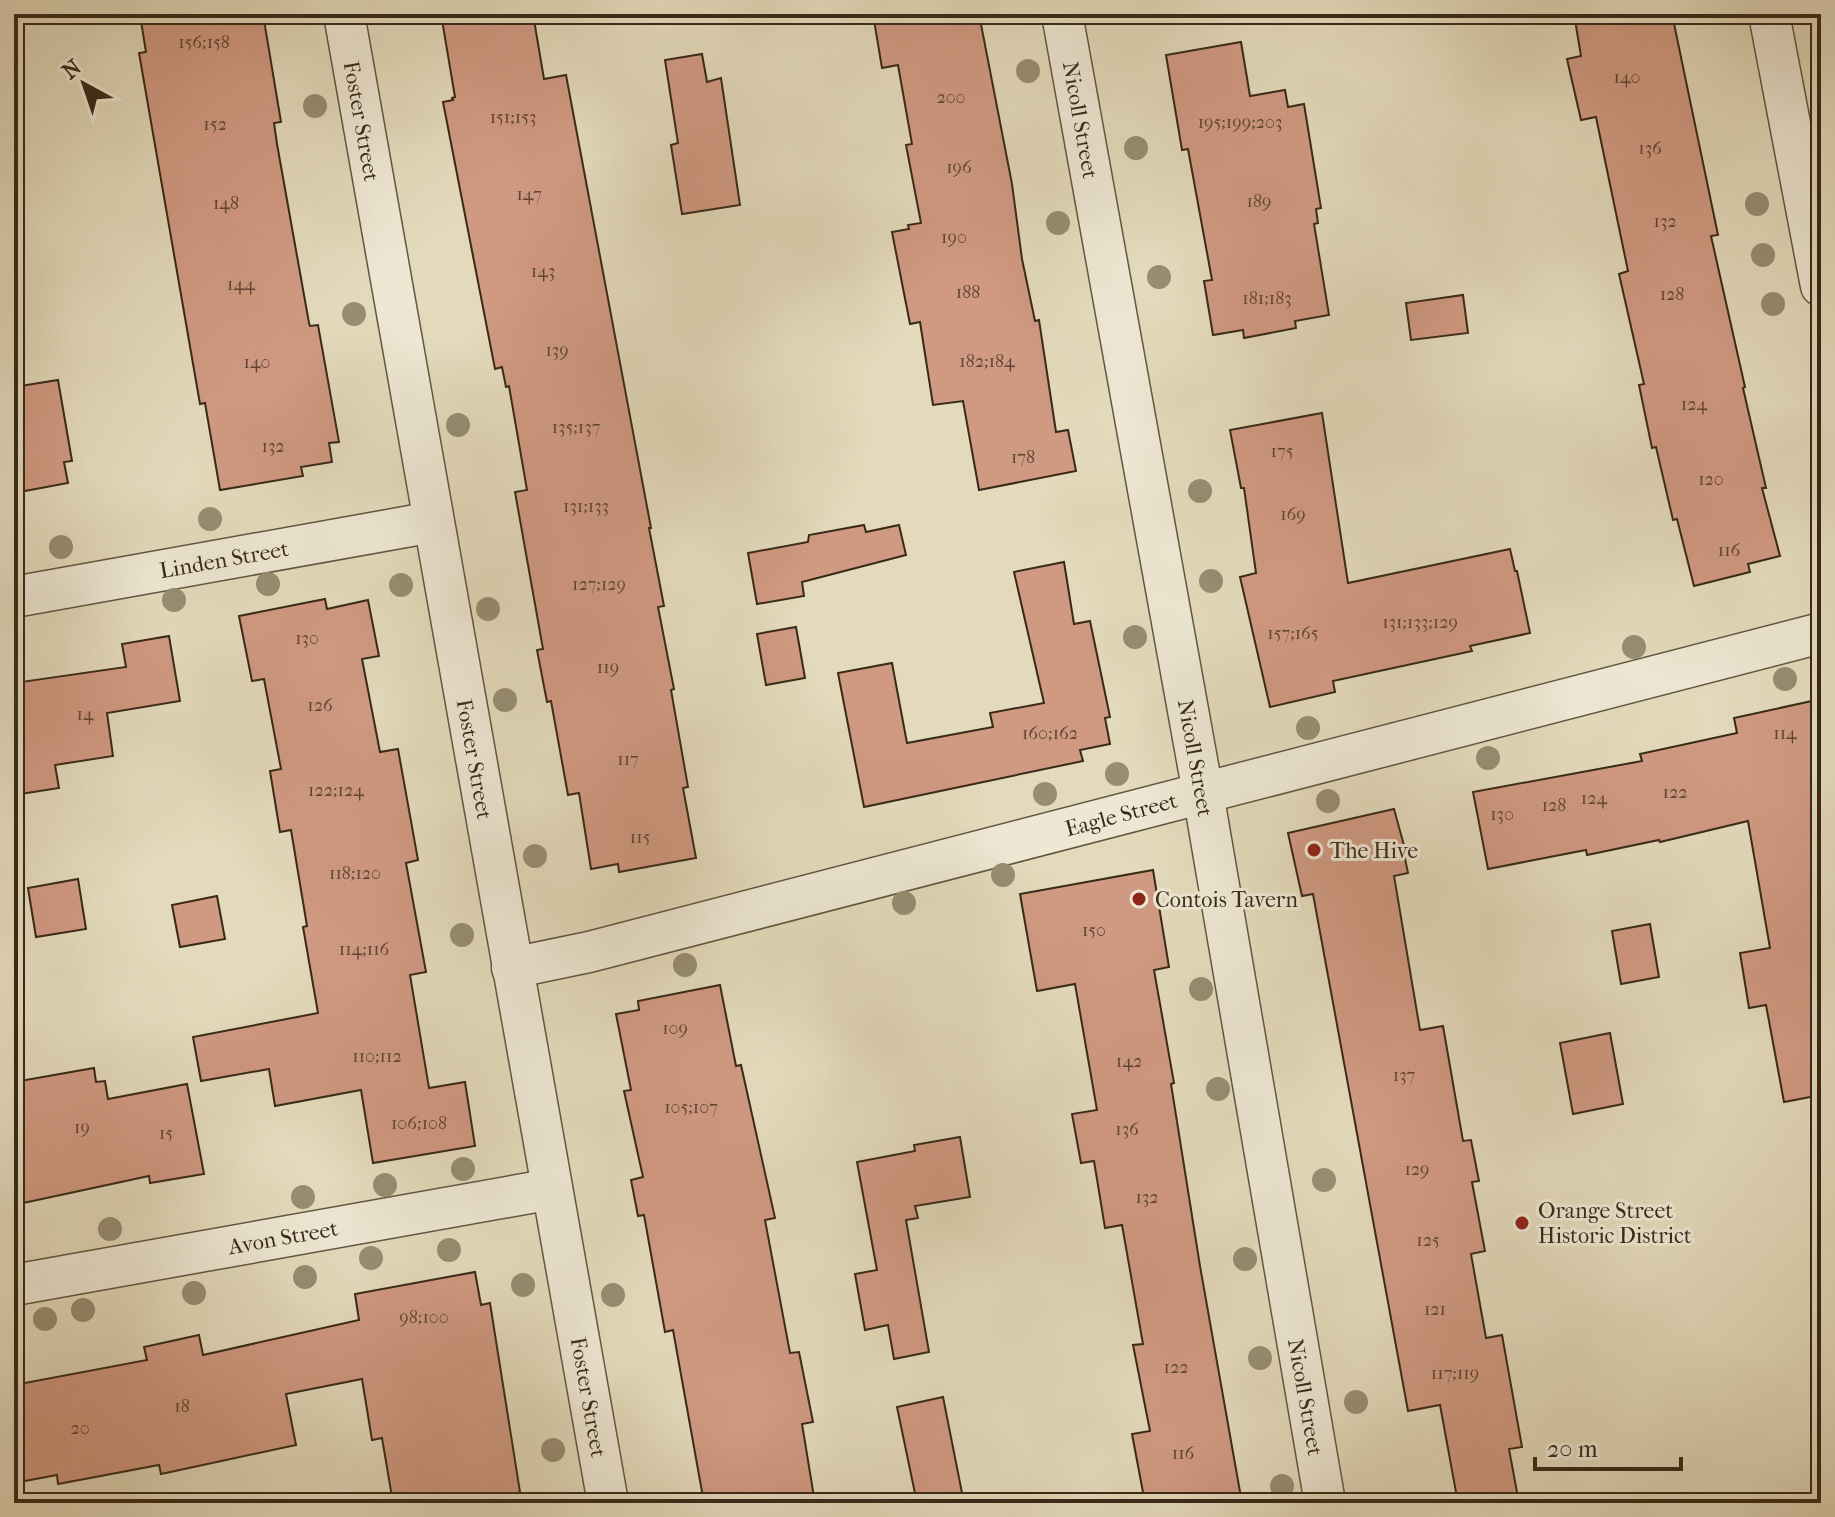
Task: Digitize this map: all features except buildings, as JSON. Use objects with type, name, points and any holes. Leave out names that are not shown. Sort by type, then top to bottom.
[{"type":"street","name":"Foster Street","points":[[344,14],[608,1503]]},
{"type":"street","name":"Nicoll Street","points":[[1062,14],[1203,793],[1325,1503]]},
{"type":"street","points":[[1769,14],[1821,286]]},
{"type":"street","name":"Linden Street","points":[[14,597],[433,522]]},
{"type":"street","name":"Eagle Street","points":[[512,968],[560,959],[1821,633]]},
{"type":"street","name":"Avon Street","points":[[14,1285],[552,1189]]},
{"type":"place","name":"The Hive","points":[[1314,850]]},
{"type":"place","name":"Contois Tavern","points":[[1139,899]]},
{"type":"place","name":"Orange Street Historic District","points":[[1522,1223]]}]
